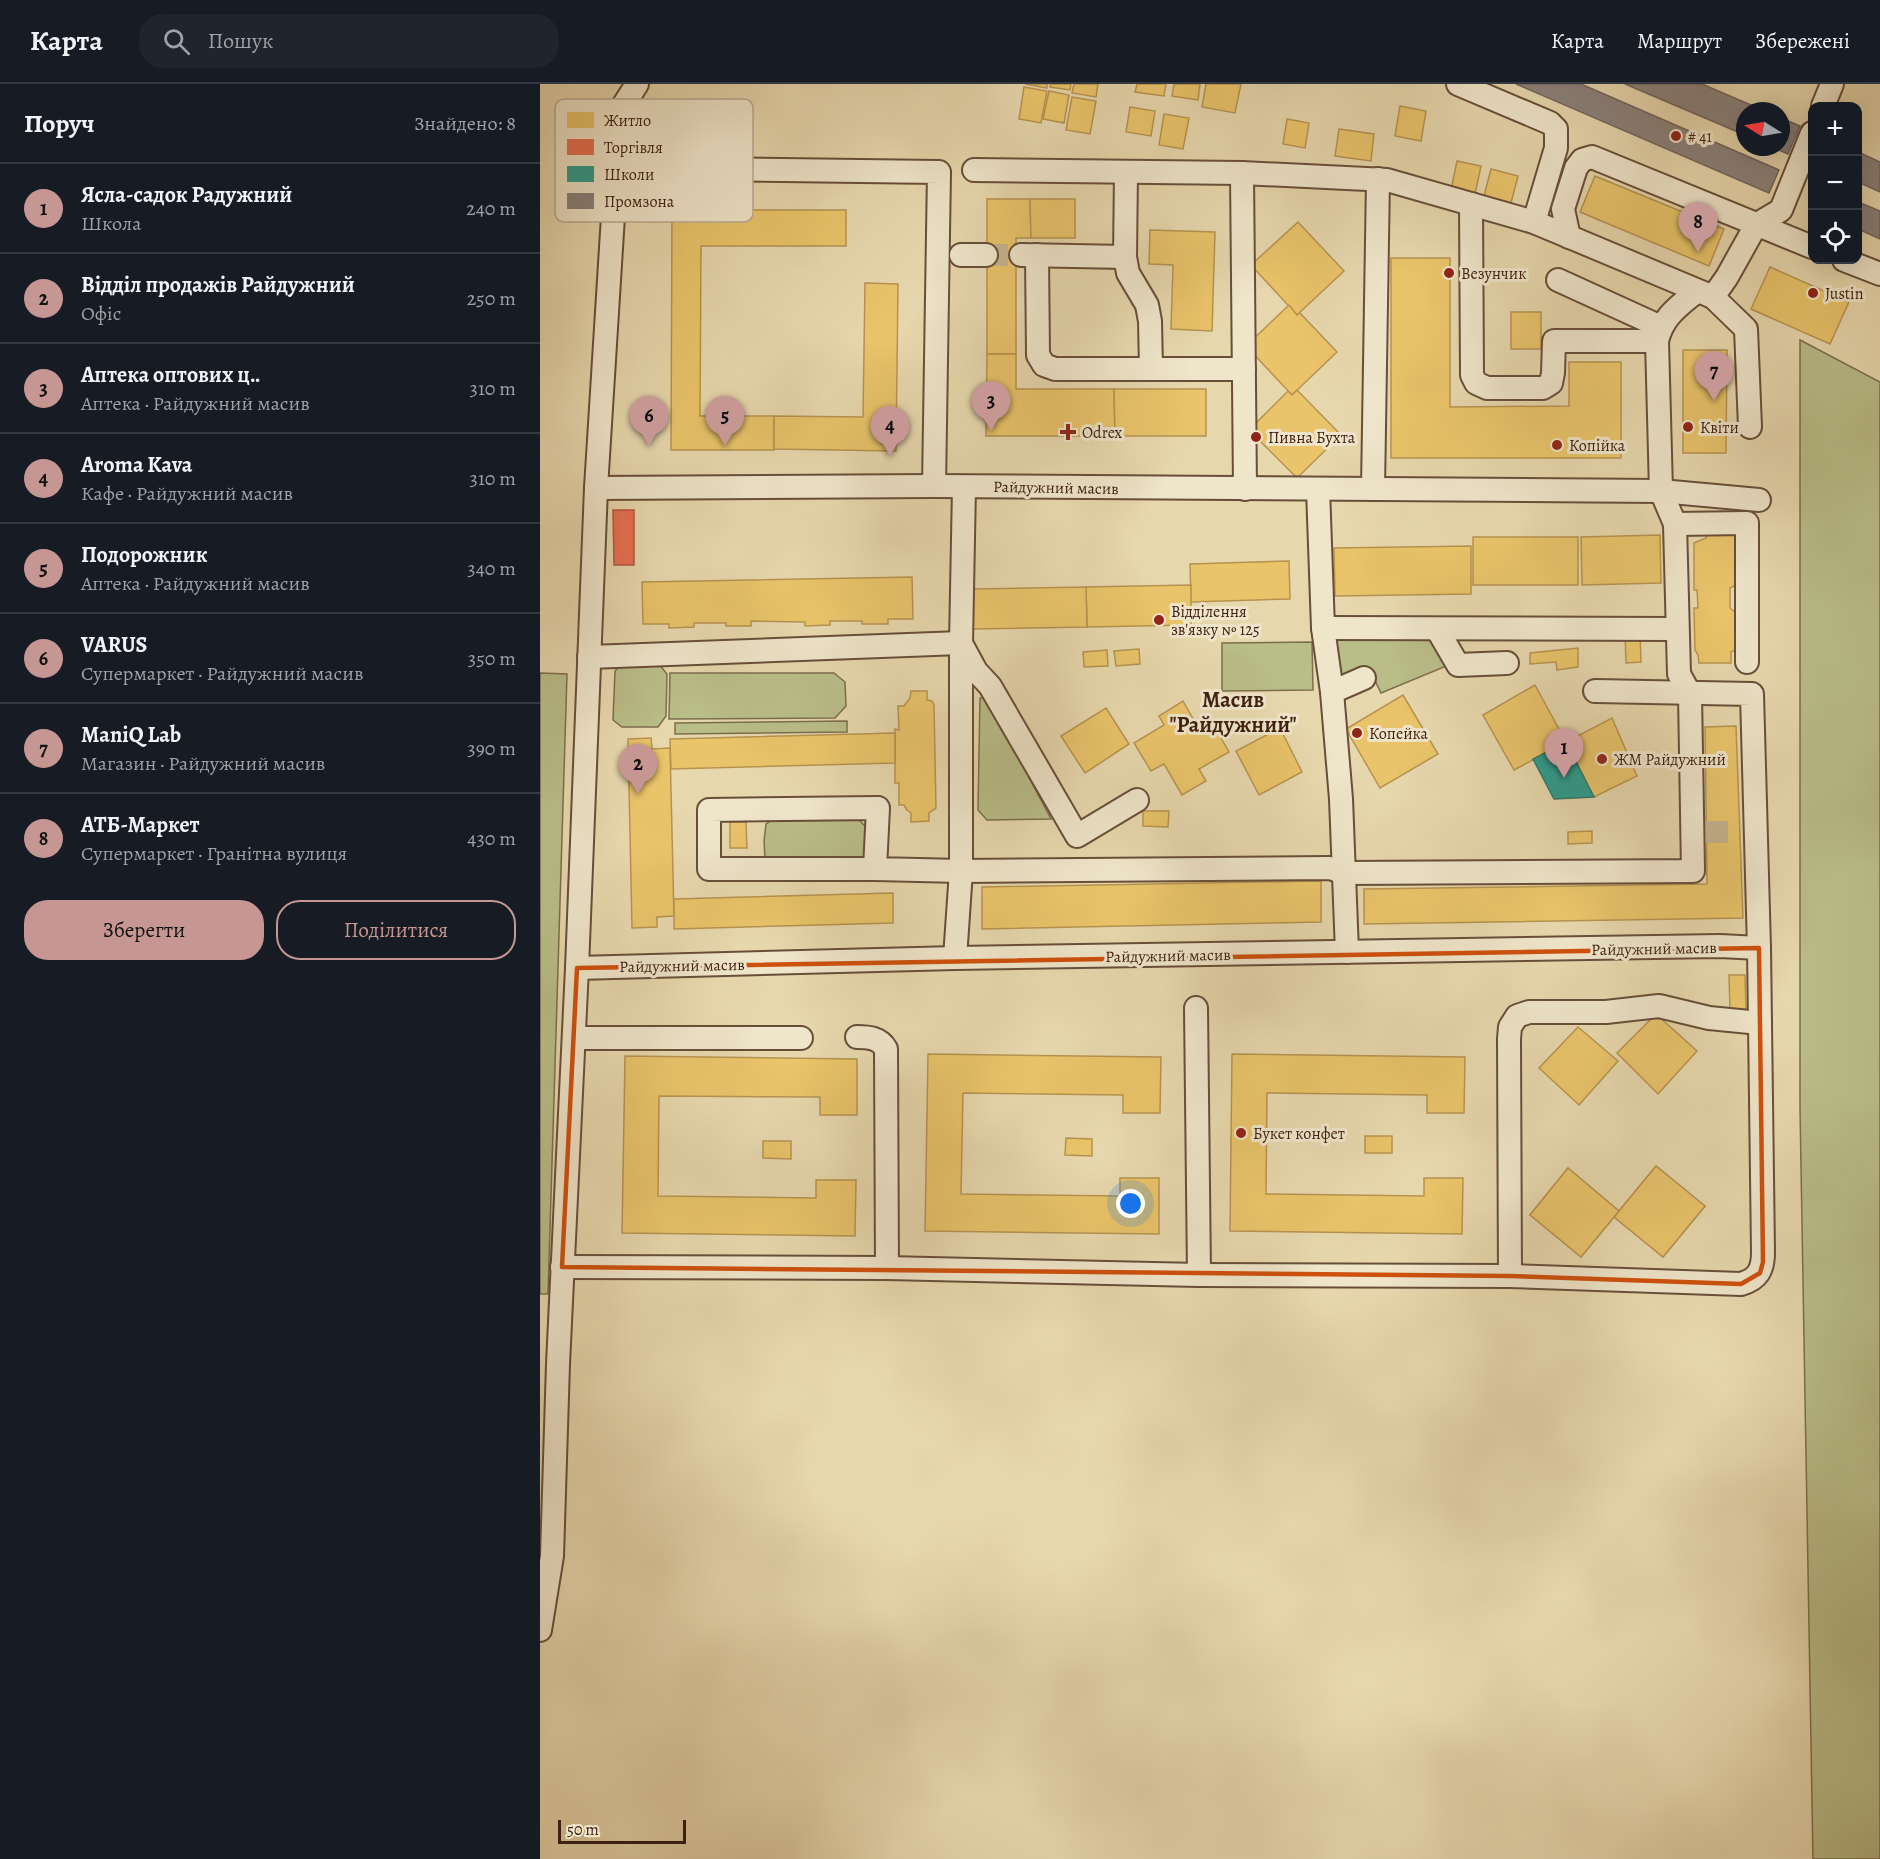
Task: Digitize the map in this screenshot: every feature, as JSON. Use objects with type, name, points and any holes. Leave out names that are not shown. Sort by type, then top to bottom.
[{"type":"street","points":[[628,99],[637,84]]},
{"type":"street","points":[[1458,84],[1550,123],[1556,129],[1556,148],[1534,222]]},
{"type":"street","points":[[1825,102],[1832,84]]},
{"type":"street","points":[[875,869],[878,808],[709,810],[709,869],[961,871],[1330,868],[1344,873],[1693,871],[1699,832],[1690,694],[1679,674],[1675,524],[1661,490],[1659,334],[1666,318],[1705,294],[1727,277],[1756,225],[1781,210],[1808,143]]},
{"type":"street","points":[[1569,237],[1563,209],[1576,168],[1582,160],[1592,157],[1808,245]]},
{"type":"street","points":[[753,170],[939,172],[934,486]]},
{"type":"street","points":[[974,170],[1242,173],[1378,179],[1534,222],[1705,294],[1746,328],[1750,427]]},
{"type":"street","points":[[1126,172],[1125,257],[1128,273],[1147,305],[1150,321],[1151,369]]},
{"type":"street","points":[[1242,173],[1245,489]]},
{"type":"street","points":[[1373,489],[1378,179]]},
{"type":"street","points":[[1471,204],[1472,375],[1476,383],[1487,388],[1544,388],[1551,383],[1554,341],[1659,334]]},
{"type":"street","points":[[540,1630],[552,1556],[547,1526],[574,1038],[596,488],[613,222]]},
{"type":"street","points":[[960,255],[986,255]]},
{"type":"street","points":[[1125,257],[1029,255],[1038,355],[1044,365],[1056,369],[1244,369]]},
{"type":"street","points":[[1854,264],[1880,274]]},
{"type":"street","points":[[1558,280],[1659,334]]},
{"type":"street","name":"Райдужний масив","points":[[596,488],[934,486],[1661,490],[1759,500]]},
{"type":"street","points":[[955,958],[961,871],[964,487]]},
{"type":"street","points":[[1318,489],[1323,628],[1332,692],[1341,799],[1347,952]]},
{"type":"street","points":[[1675,524],[1747,523],[1748,662]]},
{"type":"street","points":[[1323,628],[1677,629]]},
{"type":"street","points":[[1437,628],[1458,665],[1507,663]]},
{"type":"street","points":[[589,657],[961,643]]},
{"type":"street","points":[[961,643],[976,671],[990,687],[1077,836],[1077,870]]},
{"type":"street","points":[[1332,692],[1364,678]]},
{"type":"street","points":[[561,1268],[887,1268],[1199,1275],[1510,1276],[1741,1284],[1751,1281],[1760,1273],[1764,1252],[1759,948],[1747,832],[1752,694],[1595,691]]},
{"type":"street","points":[[1077,836],[1137,800]]},
{"type":"street","name":"Райдужний масив","points":[[577,968],[955,958],[1720,946],[1759,948]]},
{"type":"street","points":[[1510,1276],[1509,1039],[1510,1027],[1517,1016],[1529,1012],[1606,1012],[1659,1006],[1709,1018],[1760,1023]]},
{"type":"street","points":[[1197,1008],[1199,1275]]},
{"type":"street","points":[[857,1037],[878,1040],[886,1049],[887,1268]]},
{"type":"street","points":[[574,1038],[801,1038]]},
{"type":"highlighted area","points":[[1759,948],[1763,1262],[1760,1273],[1741,1284],[1510,1276],[562,1267],[577,968]]},
{"type":"green space","points":[[1800,340],[1880,382],[1880,1859],[1813,1859],[1800,1108]]},
{"type":"green space","points":[[1337,635],[1432,635],[1449,665],[1381,693],[1369,668],[1338,680]]},
{"type":"green space","points":[[1312,642],[1313,690],[1222,691],[1222,643]]},
{"type":"green space","points":[[658,663],[667,674],[666,716],[658,727],[622,727],[613,720],[615,671],[622,664]]},
{"type":"green space","points":[[540,673],[567,674],[548,1294],[540,1294]]},
{"type":"green space","points":[[670,673],[834,673],[845,682],[846,706],[835,718],[669,719]]},
{"type":"green space","points":[[980,698],[987,698],[1051,819],[987,820],[978,810]]},
{"type":"green space","points":[[847,721],[847,732],[675,734],[675,723]]},
{"type":"green space","points":[[775,818],[858,819],[869,830],[868,852],[860,862],[765,858],[766,824]]},
{"type":"building: Житло","points":[[1025,84],[1047,84],[1047,88]]},
{"type":"building: Житло","points":[[1050,84],[1071,84],[1070,90],[1050,87]]},
{"type":"building: Житло","points":[[1074,84],[1098,84],[1096,97],[1072,93]]},
{"type":"building: Житло","points":[[1137,84],[1166,84],[1164,96],[1135,92]]},
{"type":"building: Житло","points":[[1174,84],[1200,84],[1198,100],[1172,96]]},
{"type":"building: Житло","points":[[1206,84],[1241,84],[1235,113],[1202,107]]},
{"type":"building: Житло","points":[[1024,87],[1047,91],[1041,123],[1019,119]]},
{"type":"building: Житло","points":[[1049,91],[1069,95],[1064,123],[1043,119]]},
{"type":"building: Житло","points":[[1072,97],[1096,101],[1090,134],[1066,130]]},
{"type":"building: Житло","points":[[1400,106],[1426,111],[1421,141],[1395,136]]},
{"type":"building: Житло","points":[[1130,107],[1155,111],[1151,136],[1126,132]]},
{"type":"building: Житло","points":[[1164,114],[1189,118],[1183,149],[1159,145]]},
{"type":"building: Житло","points":[[1287,119],[1309,123],[1305,148],[1283,144]]},
{"type":"building: Житло","points":[[1339,129],[1374,134],[1371,161],[1335,156]]},
{"type":"building: Житло","points":[[1457,161],[1481,166],[1475,194],[1451,190]]},
{"type":"building: Житло","points":[[1491,169],[1518,176],[1511,203],[1484,196]]},
{"type":"building: Житло","points":[[1595,176],[1724,229],[1709,266],[1580,212]]},
{"type":"building: Житло","points":[[987,199],[1030,199],[1031,238],[1016,238],[1016,354],[987,354]]},
{"type":"building: Житло","points":[[1030,199],[1075,199],[1075,238],[1031,238]]},
{"type":"building: Житло","points":[[753,210],[846,210],[846,246],[701,246],[700,416],[774,416],[774,450],[671,450],[672,222],[753,222]]},
{"type":"building: Житло","points":[[1298,222],[1344,271],[1297,315],[1251,265]]},
{"type":"building: Житло","points":[[1150,230],[1215,232],[1212,331],[1171,329],[1173,265],[1149,264]]},
{"type":"building: Житло","points":[[1391,258],[1450,258],[1450,407],[1569,406],[1569,362],[1621,362],[1621,458],[1391,458]]},
{"type":"building: Житло","points":[[1770,267],[1849,302],[1830,344],[1751,309]]},
{"type":"building: Житло","points":[[865,283],[898,284],[896,451],[774,449],[774,416],[863,417]]},
{"type":"building: Житло","points":[[1289,305],[1297,315],[1300,313],[1337,352],[1292,395],[1246,346]]},
{"type":"building: Житло","points":[[1511,312],[1541,312],[1541,349],[1511,349]]},
{"type":"building: Житло","points":[[1683,350],[1727,350],[1726,453],[1683,453]]},
{"type":"building: Житло","points":[[987,354],[1016,354],[1016,389],[1114,389],[1115,436],[986,436]]},
{"type":"building: Житло","points":[[1114,389],[1206,389],[1206,436],[1115,436]]},
{"type":"building: Житло","points":[[1297,390],[1341,435],[1297,478],[1249,430],[1288,391],[1292,395]]},
{"type":"building: Житло","points":[[1707,532],[1734,534],[1735,537],[1736,577],[1734,586],[1730,588],[1730,608],[1736,613],[1737,649],[1731,652],[1731,663],[1699,663],[1695,650],[1694,608],[1698,608],[1697,590],[1694,590],[1694,543],[1706,538]]},
{"type":"building: Житло","points":[[1660,535],[1661,583],[1582,585],[1581,537]]},
{"type":"building: Житло","points":[[1473,537],[1578,537],[1578,585],[1473,585]]},
{"type":"building: Житло","points":[[1471,546],[1471,594],[1335,596],[1334,548]]},
{"type":"building: Житло","points":[[1289,561],[1290,599],[1191,602],[1190,564]]},
{"type":"building: Житло","points":[[912,577],[913,619],[888,619],[888,624],[830,621],[830,625],[805,626],[805,622],[751,621],[751,626],[694,623],[694,627],[669,628],[669,624],[643,624],[642,582]]},
{"type":"building: Житло","points":[[1191,585],[1191,625],[1087,627],[1086,587]]},
{"type":"building: Житло","points":[[1086,587],[1087,627],[973,629],[972,589]]},
{"type":"building: Житло","points":[[1640,633],[1641,662],[1626,663],[1625,634]]},
{"type":"building: Житло","points":[[1578,648],[1578,667],[1557,670],[1556,662],[1530,664],[1530,653]]},
{"type":"building: Житло","points":[[1139,649],[1140,664],[1116,666],[1114,651]]},
{"type":"building: Житло","points":[[1107,650],[1108,666],[1084,667],[1083,652]]},
{"type":"building: Житло","points":[[1535,685],[1566,742],[1514,770],[1483,715]]},
{"type":"building: Житло","points":[[911,691],[927,691],[927,700],[932,701],[934,705],[936,808],[929,813],[929,821],[911,822],[911,813],[904,805],[899,805],[899,783],[895,783],[895,729],[899,730],[898,706],[904,706],[910,698]]},
{"type":"building: Житло","points":[[1403,695],[1438,754],[1380,788],[1346,729]]},
{"type":"building: Житло","points":[[1183,701],[1200,731],[1213,724],[1229,752],[1199,769],[1206,781],[1182,795],[1164,764],[1151,771],[1134,743],[1164,725],[1159,716]]},
{"type":"building: Житло","points":[[1106,708],[1129,744],[1085,773],[1061,736]]},
{"type":"building: Житло","name":"ЖМ Райдужний","points":[[1612,718],[1637,776],[1594,797],[1566,742]]},
{"type":"building: Житло","points":[[1736,726],[1743,918],[1364,924],[1364,889],[1707,884],[1705,727]]},
{"type":"building: Житло","points":[[1280,728],[1302,772],[1259,795],[1236,751]]},
{"type":"building: Житло","points":[[895,733],[895,763],[671,769],[670,739]]},
{"type":"building: Житло","points":[[651,738],[652,749],[670,748],[674,916],[657,917],[657,927],[632,928],[628,739]]},
{"type":"building: Житло","points":[[1143,811],[1169,811],[1168,827],[1143,826]]},
{"type":"building: Житло","points":[[730,822],[746,822],[747,848],[730,848]]},
{"type":"building: Житло","points":[[1592,831],[1592,843],[1568,844],[1568,832]]},
{"type":"building: Житло","points":[[1321,881],[1321,922],[982,929],[982,887]]},
{"type":"building: Житло","points":[[893,893],[893,923],[674,929],[674,899]]},
{"type":"building: Житло","points":[[1729,975],[1745,975],[1746,1011],[1730,1011]]},
{"type":"building: Житло","points":[[1656,1014],[1697,1051],[1658,1094],[1617,1053]]},
{"type":"building: Житло","points":[[1578,1027],[1618,1061],[1579,1105],[1539,1068]]},
{"type":"building: Житло","points":[[928,1054],[1161,1057],[1160,1113],[1123,1113],[1123,1095],[963,1093],[961,1194],[1120,1196],[1120,1178],[1159,1178],[1159,1234],[925,1231]]},
{"type":"building: Житло","points":[[1232,1054],[1465,1057],[1464,1113],[1427,1113],[1427,1095],[1267,1093],[1266,1194],[1424,1196],[1424,1178],[1463,1178],[1462,1234],[1230,1231]]},
{"type":"building: Житло","points":[[625,1056],[857,1059],[857,1115],[820,1115],[820,1097],[659,1096],[658,1196],[816,1198],[816,1180],[856,1180],[855,1236],[622,1233]]},
{"type":"building: Житло","points":[[1365,1136],[1392,1136],[1392,1153],[1365,1153]]},
{"type":"building: Житло","points":[[1066,1138],[1092,1139],[1092,1156],[1065,1155]]},
{"type":"building: Житло","points":[[763,1141],[791,1141],[791,1159],[763,1158]]},
{"type":"building: Житло","points":[[1656,1166],[1705,1206],[1663,1257],[1614,1217],[1581,1257],[1530,1215],[1568,1168],[1619,1211]]},
{"type":"building: Житло","points":[[1656,1166],[1705,1206],[1663,1257],[1614,1217]]},
{"type":"building: Житло","points":[[1568,1168],[1619,1211],[1581,1257],[1530,1215]]},
{"type":"building: Торгівля","points":[[613,510],[634,510],[634,565],[614,565]]},
{"type":"building: Школи","points":[[1566,742],[1594,797],[1554,799],[1533,759]]},
{"type":"building: Промзона","points":[[1516,84],[1581,84],[1736,151],[1736,156],[1747,156],[1779,170],[1769,193]]},
{"type":"building: Промзона","points":[[1625,84],[1702,84],[1744,102],[1736,102],[1736,131]]},
{"type":"building: Промзона","points":[[1790,122],[1800,126],[1790,149]]},
{"type":"building: Промзона","points":[[1862,154],[1880,162],[1880,192],[1862,184]]},
{"type":"building: Промзона","points":[[1862,204],[1880,211],[1880,239],[1862,231]]},
{"type":"tunnel","points":[[986,255],[1021,255]]},
{"type":"tunnel","points":[[1706,832],[1737,832]]},
{"type":"place","name":"# 41","points":[[1676,136]]},
{"type":"place","name":"АТБ-Маркет","points":[[1698,252]]},
{"type":"place","name":"Везунчик","points":[[1449,273]]},
{"type":"place","name":"Justin","points":[[1813,293]]},
{"type":"place","name":"ManiQ Lab","points":[[1714,401]]},
{"type":"place","name":"Квіти","points":[[1688,427]]},
{"type":"place","name":"Аптека оптових ц‥","points":[[991,431]]},
{"type":"place","name":"Odrex","points":[[1068,432]]},
{"type":"place","name":"Пивна Бухта","points":[[1256,437]]},
{"type":"place","name":"Копійка","points":[[1557,445]]},
{"type":"place","name":"VARUS","points":[[649,446]]},
{"type":"place","name":"Подорожник","points":[[725,446]]},
{"type":"place","name":"Aroma Kava","points":[[890,456]]},
{"type":"place","name":"Відділення зв'язку № 125","points":[[1159,620]]},
{"type":"place","name":"Копейка","points":[[1357,733]]},
{"type":"place","name":"ЖМ Райдужний","points":[[1602,759]]},
{"type":"place","name":"Ясла-садок Радужний","points":[[1564,778]]},
{"type":"place","name":"Відділ продажів Райдужний","points":[[638,794]]},
{"type":"place","name":"Букет конфет","points":[[1241,1133]]},
{"type":"district","name":"Масив \"Райдужний\"","points":[[1233,712]]}]
